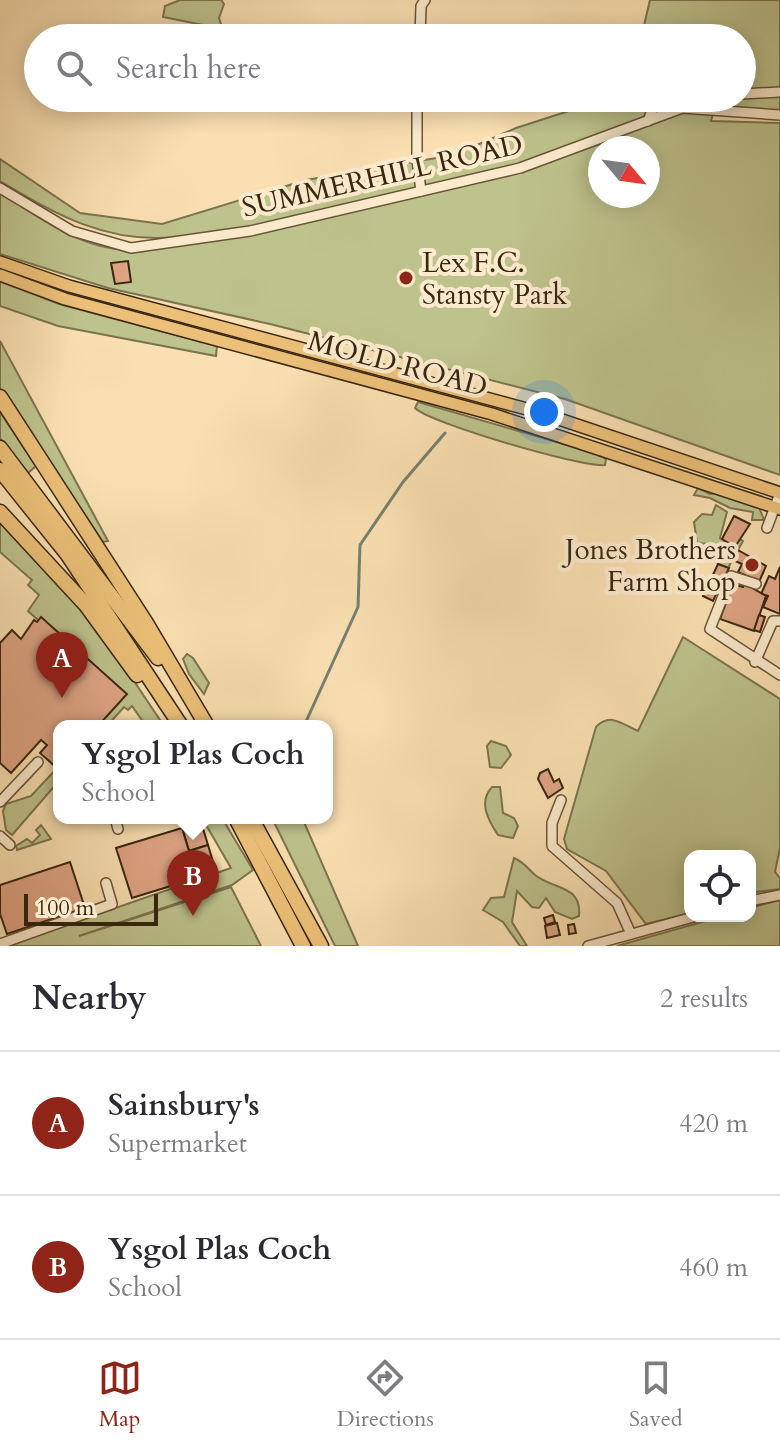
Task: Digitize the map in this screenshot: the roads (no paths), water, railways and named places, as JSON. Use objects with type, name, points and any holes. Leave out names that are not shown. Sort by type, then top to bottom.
[{"type":"highway","points":[[0,397],[146,623],[203,720]]},
{"type":"highway","points":[[0,448],[161,662],[195,720]]},
{"type":"highway","points":[[0,470],[68,555],[177,720]]},
{"type":"highway","points":[[0,512],[86,605],[166,720]]},
{"type":"highway","points":[[246,824],[303,946]]},
{"type":"highway","points":[[246,824],[321,946]]},
{"type":"main road","name":"MOLD ROAD","points":[[0,262],[69,286],[538,412],[780,493]]},
{"type":"main road","name":"MOLD ROAD","points":[[0,275],[65,299],[492,414],[777,508]]},
{"type":"street","points":[[420,24],[421,6],[425,0]]},
{"type":"street","points":[[756,93],[780,92]]},
{"type":"street","points":[[418,112],[421,191]]},
{"type":"street","points":[[648,121],[651,112]]},
{"type":"street","name":"SUMMERHILL ROAD","points":[[0,188],[72,231],[131,248],[250,231],[520,168],[672,112]]},
{"type":"street","name":"SUMMERHILL ROAD","points":[[738,112],[780,115]]},
{"type":"street","points":[[283,357],[286,343]]},
{"type":"street","points":[[767,528],[777,508],[780,493]]},
{"type":"street","points":[[756,584],[735,571],[710,629],[778,677]]},
{"type":"street","points":[[755,662],[773,621],[780,621]]},
{"type":"street","points":[[0,802],[38,762]]},
{"type":"street","points":[[561,800],[552,823],[552,846],[617,903],[631,934]]},
{"type":"street","points":[[117,824],[118,829]]},
{"type":"street","points":[[0,836],[10,845]]},
{"type":"street","points":[[0,944],[112,904],[106,883]]},
{"type":"street","points":[[756,900],[780,895]]},
{"type":"street","points":[[588,946],[684,920]]},
{"type":"waterway","points":[[307,720],[358,607],[360,545],[403,482],[445,433]]},
{"type":"place","name":"Lex F.C. Stansty Park","points":[[406,278]]},
{"type":"place","name":"Jones Brothers Farm Shop","points":[[752,565]]},
{"type":"place","name":"Sainsbury's","points":[[62,698]]},
{"type":"place","name":"Ysgol Plas Coch","points":[[193,916]]}]
